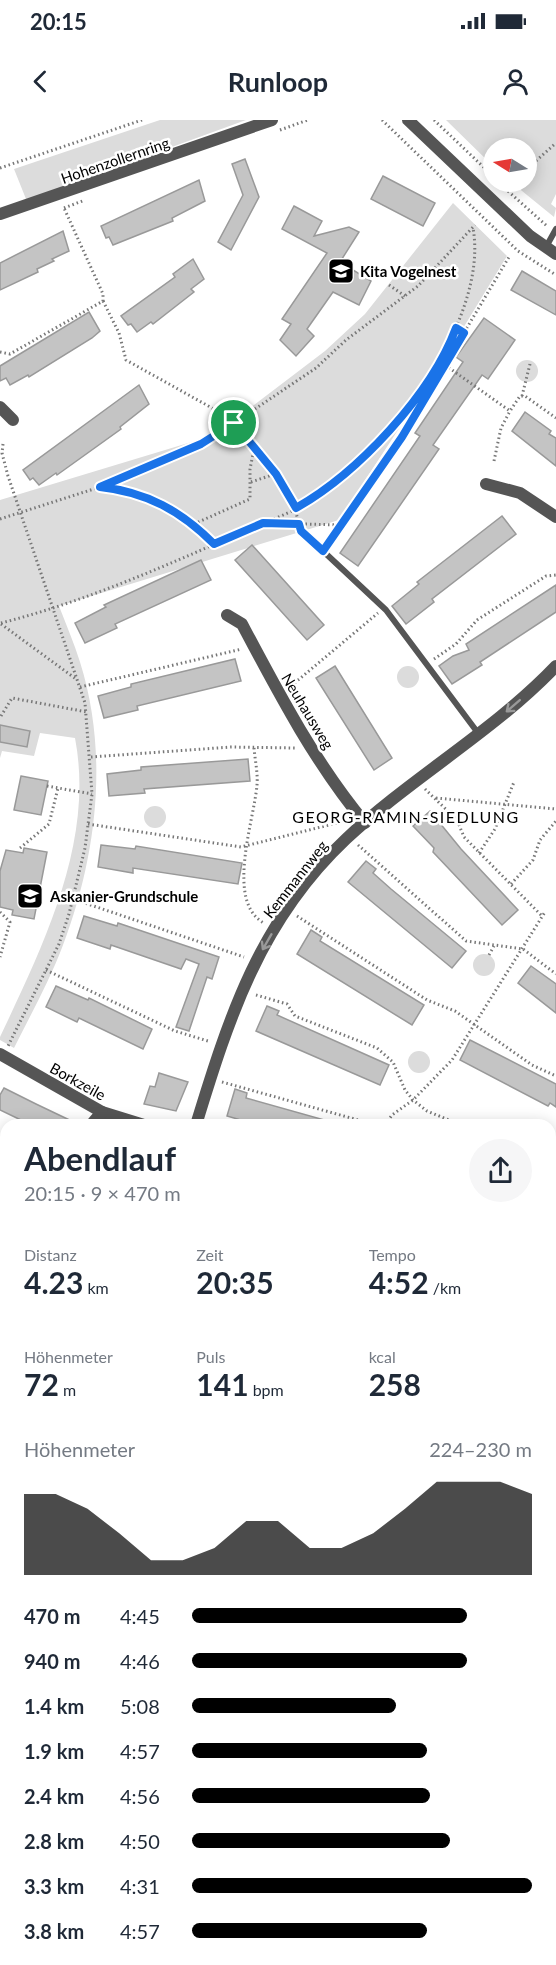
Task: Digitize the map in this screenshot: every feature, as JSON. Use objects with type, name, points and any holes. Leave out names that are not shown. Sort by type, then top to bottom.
[{"type":"street","name":"Hohenzollernring","points":[[0,213],[272,120]]},
{"type":"street","points":[[408,120],[530,236],[551,251]]},
{"type":"street","points":[[0,407],[13,420]]},
{"type":"street","points":[[486,483],[520,493],[556,517]]},
{"type":"street","name":"Neuhausweg","points":[[227,615],[242,624],[306,737],[343,795],[365,823]]},
{"type":"street","name":"Kemmannweg","points":[[198,1119],[227,1023],[267,940],[326,861],[365,823],[510,709],[556,666]]},
{"type":"street","name":"Borkzeile","points":[[4,1051],[102,1112],[125,1119]]},
{"type":"street","points":[[96,1119],[102,1112]]},
{"type":"lane","points":[[551,251],[555,230]]},
{"type":"lane","points":[[323,551],[384,608],[478,734]]},
{"type":"path","points":[[0,168],[142,120]]},
{"type":"path","points":[[382,120],[518,251],[556,275]]},
{"type":"path","points":[[434,120],[483,167]]},
{"type":"path","points":[[537,160],[556,143]]},
{"type":"path","points":[[510,192],[555,230]]},
{"type":"path","points":[[58,195],[103,294],[103,301],[118,333],[126,360],[236,423],[276,474],[296,508],[301,531],[323,551],[402,437],[509,257]]},
{"type":"path","points":[[0,519],[100,487],[201,444],[236,423],[316,368],[346,340],[418,286],[474,227],[476,245],[473,272],[456,328],[440,362],[415,398],[373,448],[331,487],[296,508],[263,523],[54,610],[0,623]]},
{"type":"path","points":[[389,285],[405,296]]},
{"type":"path","points":[[0,352],[10,354],[103,301]]},
{"type":"path","points":[[456,328],[464,333]]},
{"type":"path","points":[[494,461],[501,428],[510,411],[522,396],[530,364]]},
{"type":"path","points":[[445,365],[510,411]]},
{"type":"path","points":[[522,396],[556,418]]},
{"type":"path","points":[[3,444],[2,453],[8,476],[87,712],[92,794],[73,899],[59,944],[4,1051]]},
{"type":"path","points":[[194,524],[250,499],[250,469],[255,448]]},
{"type":"path","points":[[251,482],[276,474]]},
{"type":"path","points":[[100,487],[140,494],[158,501],[194,524],[214,544]]},
{"type":"path","points":[[263,523],[341,525]]},
{"type":"path","points":[[426,665],[456,644],[477,620],[546,576],[556,576]]},
{"type":"path","points":[[290,686],[333,654],[384,608]]},
{"type":"path","points":[[0,623],[78,680]]},
{"type":"path","points":[[80,687],[244,649]]},
{"type":"path","points":[[1,716],[12,698],[87,712]]},
{"type":"path","points":[[91,758],[254,748],[301,748]]},
{"type":"path","points":[[254,748],[257,784],[247,846],[244,894],[246,903],[256,918],[264,922]]},
{"type":"path","points":[[479,853],[506,804],[514,782]]},
{"type":"path","points":[[47,786],[92,794]]},
{"type":"path","points":[[20,848],[49,824],[58,788]]},
{"type":"path","points":[[389,1119],[413,1100],[452,1060],[544,914],[479,853],[464,837],[457,820],[425,789]]},
{"type":"path","points":[[434,798],[556,809]]},
{"type":"path","points":[[88,824],[126,832],[247,846],[351,820]]},
{"type":"path","points":[[510,884],[532,860],[540,840],[556,821]]},
{"type":"path","points":[[358,845],[466,941],[523,949],[556,974]]},
{"type":"path","points":[[73,899],[244,957]]},
{"type":"path","points":[[0,912],[10,922],[0,957]]},
{"type":"path","points":[[297,916],[427,1000],[455,1011],[532,1065],[556,1076]]},
{"type":"path","points":[[489,955],[494,945]]},
{"type":"path","points":[[46,970],[175,1031],[208,1041]]},
{"type":"path","points":[[251,993],[287,1004],[295,1016],[387,1054],[413,1100],[427,1111],[446,1119]]},
{"type":"path","points":[[220,1082],[354,1119]]},
{"type":"shaded area","points":[[160,120],[246,120],[26,199],[14,169]]},
{"type":"shaded area","points":[[446,120],[556,120],[556,194],[551,204],[556,208],[554,217],[523,192],[537,192],[537,138],[483,138],[483,156]]},
{"type":"shaded area","points":[[453,203],[507,256],[440,366],[339,520],[59,606],[78,655],[89,697],[94,732],[95,804],[91,840],[75,911],[52,971],[14,1048],[0,1040],[0,1037],[33,967],[61,892],[78,816],[79,777],[75,738],[40,733],[34,756],[2,751],[0,758],[0,500],[208,437],[241,415],[325,351],[365,314]]},
{"type":"shaded area","points":[[527,360],[535,363],[538,371],[535,379],[527,382],[519,379],[516,371],[519,363]]},
{"type":"shaded area","points":[[408,666],[416,669],[419,677],[416,685],[408,688],[400,685],[397,677],[400,669]]},
{"type":"shaded area","points":[[155,806],[163,809],[166,817],[163,825],[155,828],[147,825],[144,817],[147,809]]},
{"type":"shaded area","points":[[484,954],[492,957],[495,965],[492,973],[484,976],[476,973],[473,965],[476,957]]},
{"type":"shaded area","points":[[419,1051],[427,1054],[430,1062],[427,1070],[419,1073],[411,1070],[408,1062],[411,1054]]},
{"type":"building","points":[[245,159],[259,197],[231,250],[218,242],[243,195],[232,164]]},
{"type":"building","points":[[383,176],[435,203],[423,226],[371,199]]},
{"type":"building","points":[[199,180],[205,201],[172,218],[173,221],[113,245],[109,237],[106,238],[101,226]]},
{"type":"building","points":[[294,206],[322,221],[314,236],[349,227],[359,232],[340,262],[371,281],[359,305],[333,292],[307,329],[314,336],[296,356],[280,340],[291,324],[282,319],[327,253],[282,229]]},
{"type":"building","points":[[63,231],[69,251],[37,269],[38,272],[0,290],[0,263]]},
{"type":"building","points":[[193,259],[204,279],[191,289],[194,292],[153,324],[151,322],[137,332],[131,324],[128,325],[121,316],[175,277],[173,274]]},
{"type":"building","points":[[522,271],[556,291],[556,315],[511,290]]},
{"type":"building","points":[[89,312],[100,331],[92,338],[29,377],[28,375],[10,385],[6,378],[0,381],[0,366]]},
{"type":"building","points":[[484,318],[515,340],[488,379],[482,375],[433,445],[439,449],[358,566],[340,553],[420,436],[415,433],[463,362],[456,357]]},
{"type":"building","points":[[139,385],[149,404],[120,427],[121,429],[57,475],[56,473],[39,485],[33,478],[30,480],[23,470]]},
{"type":"building","points":[[525,412],[551,431],[549,434],[556,438],[556,466],[512,431]]},
{"type":"building","points":[[502,516],[516,534],[432,599],[434,602],[406,624],[392,606],[419,584],[417,582]]},
{"type":"building","points":[[252,545],[324,625],[307,640],[235,560]]},
{"type":"building","points":[[201,560],[211,580],[115,624],[117,628],[85,643],[75,623],[106,607],[104,605]]},
{"type":"building","points":[[556,585],[556,612],[480,662],[482,665],[452,684],[439,666],[453,656],[469,650],[466,644]]},
{"type":"building","points":[[235,659],[241,681],[137,706],[138,710],[104,718],[98,696],[131,687],[131,684]]},
{"type":"building","points":[[335,666],[392,758],[374,770],[316,678]]},
{"type":"building","points":[[0,725],[30,731],[27,747],[0,742]]},
{"type":"building","points":[[248,759],[250,781],[144,789],[145,793],[109,796],[107,774],[141,770],[141,767]]},
{"type":"building","points":[[21,776],[48,781],[41,815],[14,810]]},
{"type":"building","points":[[430,811],[461,849],[518,910],[502,925],[433,852],[434,848],[413,826]]},
{"type":"building","points":[[101,845],[135,849],[136,846],[242,863],[238,884],[133,868],[133,873],[98,867]]},
{"type":"building","points":[[24,848],[47,852],[34,919],[12,915],[13,910],[0,907],[0,871],[6,850],[23,853]]},
{"type":"building","points":[[366,861],[376,869],[373,873],[466,951],[452,968],[348,882]]},
{"type":"building","points":[[84,916],[117,926],[118,923],[219,957],[212,979],[207,977],[189,1031],[176,1027],[199,964],[186,959],[181,969],[111,945],[110,949],[77,938]]},
{"type":"building","points":[[311,930],[322,937],[320,941],[424,1005],[412,1025],[297,954]]},
{"type":"building","points":[[531,966],[556,984],[556,1013],[518,983]]},
{"type":"building","points":[[56,986],[88,1000],[89,998],[152,1029],[143,1049],[79,1018],[77,1022],[46,1007]]},
{"type":"building","points":[[267,1006],[279,1011],[277,1015],[389,1065],[380,1085],[256,1031]]},
{"type":"building","points":[[470,1040],[556,1084],[556,1107],[550,1103],[548,1106],[460,1060]]},
{"type":"building","points":[[159,1073],[188,1082],[176,1111],[144,1104],[150,1086],[155,1087]]},
{"type":"building","points":[[4,1088],[68,1119],[19,1119],[0,1110],[0,1095]]},
{"type":"building","points":[[235,1089],[247,1093],[246,1098],[321,1119],[237,1119],[227,1116]]},
{"type":"place","name":"Kita Vogelnest","points":[[341,271]]},
{"type":"place","name":"Askanier-Grundschule","points":[[30,896]]},
{"type":"district","name":"GEORG-RAMIN-SIEDLUNG","points":[[406,816]]},
{"type":"route","points":[[456,328],[464,333],[402,437],[323,551],[301,531],[299,524],[263,523],[214,544],[194,524],[158,501],[140,494],[100,487],[201,444],[234,423],[276,474],[296,508],[324,493],[373,448],[415,398],[440,362],[456,328]]}]
